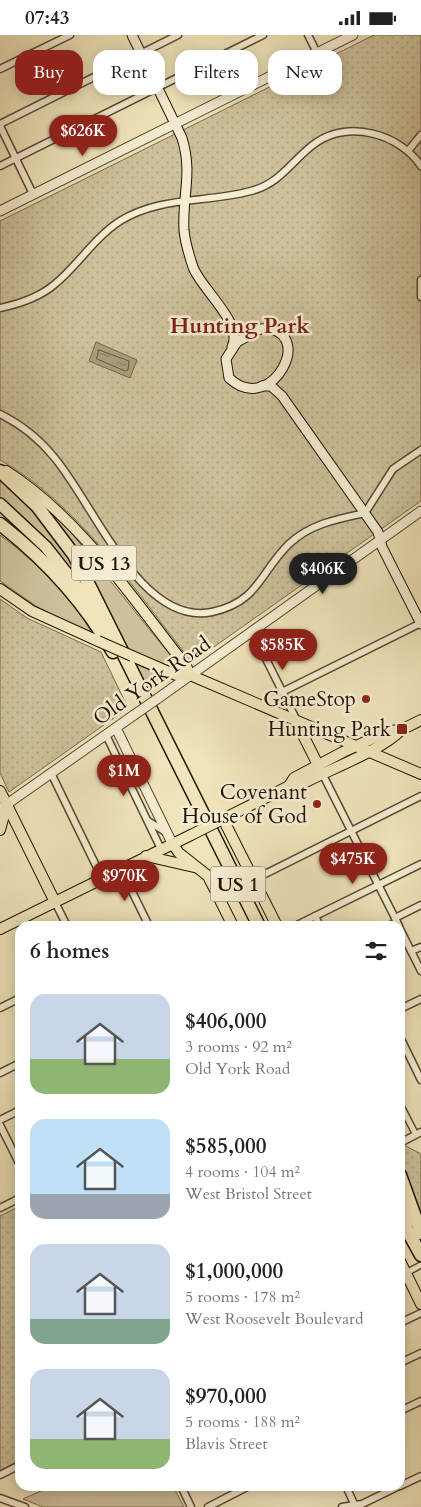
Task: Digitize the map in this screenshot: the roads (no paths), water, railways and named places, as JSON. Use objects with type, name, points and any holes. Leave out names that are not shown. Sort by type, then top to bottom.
[{"type":"highway","name":"US 1","points":[[0,470],[37,507],[66,543],[91,585],[257,921]]},
{"type":"highway","name":"US 1","points":[[0,503],[60,563],[126,653]]},
{"type":"highway","name":"US 1","points":[[0,524],[55,573],[80,602],[103,635],[248,921]]},
{"type":"highway","points":[[405,1189],[421,1233]]},
{"type":"highway","points":[[405,1211],[421,1239]]},
{"type":"highway","points":[[405,1228],[420,1261]]},
{"type":"highway","points":[[405,1241],[420,1261]]},
{"type":"main road","name":"US 13","points":[[0,470],[45,500],[80,534],[186,666],[190,675]]},
{"type":"main road","points":[[0,589],[32,611],[98,641],[176,675],[190,675],[421,774]]},
{"type":"main road","points":[[16,921],[289,786],[294,778],[369,751],[393,738],[401,730],[421,720]]},
{"type":"main road","points":[[296,721],[320,769]]},
{"type":"main road","points":[[320,769],[356,746],[389,731],[401,730]]},
{"type":"main road","points":[[0,791],[3,807],[0,830]]},
{"type":"main road","points":[[3,807],[55,902]]},
{"type":"main road","points":[[221,820],[254,880],[274,921]]},
{"type":"main road","points":[[172,843],[179,853],[204,871],[230,921]]},
{"type":"main road","points":[[146,857],[193,866],[204,871]]},
{"type":"main road","points":[[0,929],[15,922]]},
{"type":"main road","points":[[405,1278],[421,1304]]},
{"type":"street","points":[[0,69],[70,35]]},
{"type":"street","points":[[132,35],[139,50]]},
{"type":"street","points":[[149,50],[178,35]]},
{"type":"street","points":[[165,84],[263,35]]},
{"type":"street","points":[[308,35],[316,50]]},
{"type":"street","points":[[323,50],[353,35]]},
{"type":"street","points":[[33,194],[0,125],[93,78]]},
{"type":"street","points":[[0,211],[268,78]]},
{"type":"street","points":[[0,167],[144,95]]},
{"type":"street","points":[[162,95],[176,124],[188,156],[185,236],[194,271],[231,324],[234,339],[226,359],[229,378],[247,388],[271,386],[282,396],[365,513],[421,624],[282,692]]},
{"type":"street","points":[[0,308],[24,302],[55,285],[85,251],[119,222],[152,206],[254,190],[283,174],[317,142],[330,135],[345,132],[371,132],[398,144],[408,151],[421,166]]},
{"type":"street","points":[[408,151],[421,135]]},
{"type":"street","points":[[421,280],[421,297]]},
{"type":"street","points":[[231,324],[245,331],[271,330],[288,343],[289,354],[280,372],[278,382],[282,396]]},
{"type":"street","points":[[232,347],[254,331]]},
{"type":"street","points":[[262,386],[280,372]]},
{"type":"street","points":[[0,414],[27,432],[54,457],[77,487],[128,567],[158,597],[182,611],[197,614],[225,608],[240,601],[260,585],[290,544],[312,527],[336,519],[365,513],[393,469],[421,450]]},
{"type":"street","name":"Old York Road","points":[[3,807],[421,511]]},
{"type":"street","points":[[252,631],[296,721]]},
{"type":"street","points":[[116,728],[172,843]]},
{"type":"street","points":[[106,735],[161,849]]},
{"type":"street","points":[[320,769],[396,921]]},
{"type":"street","points":[[50,773],[102,878]]},
{"type":"street","points":[[254,880],[421,796]]},
{"type":"street","points":[[147,821],[166,833]]},
{"type":"street","points":[[305,921],[421,864]]},
{"type":"street","points":[[120,869],[147,921]]},
{"type":"street","points":[[55,902],[64,921]]},
{"type":"street","points":[[402,921],[421,905]]},
{"type":"street","points":[[315,916],[318,921]]},
{"type":"street","points":[[405,939],[421,971]]},
{"type":"street","points":[[411,951],[421,947]]},
{"type":"street","points":[[405,1007],[421,999]]},
{"type":"street","points":[[0,1008],[15,1000]]},
{"type":"street","points":[[405,1047],[421,1079]]},
{"type":"street","points":[[0,1073],[15,1066]]},
{"type":"street","points":[[405,1112],[418,1133],[405,1140]]},
{"type":"street","points":[[0,1121],[15,1114]]},
{"type":"street","points":[[0,1125],[3,1139],[15,1149]]},
{"type":"street","points":[[0,1208],[15,1200]]},
{"type":"street","points":[[405,1273],[420,1261]]},
{"type":"street","points":[[405,1321],[421,1313]]},
{"type":"street","points":[[405,1361],[421,1353]]},
{"type":"street","points":[[405,1409],[421,1401]]},
{"type":"street","points":[[0,1475],[15,1468]]},
{"type":"street","points":[[405,1483],[421,1476]]},
{"type":"street","points":[[183,1491],[191,1507]]},
{"type":"street","points":[[208,1507],[239,1491]]},
{"type":"street","points":[[348,1491],[355,1506]]},
{"type":"street","points":[[342,1507],[362,1504],[389,1491]]},
{"type":"street","points":[[0,1498],[25,1507]]},
{"type":"water","points":[[96,342],[137,360],[130,378],[89,361]]},
{"type":"place","name":"GameStop","points":[[366,699]]},
{"type":"place","name":"Hunting Park","points":[[402,729]]},
{"type":"place","name":"Covenant House of God","points":[[317,804]]},
{"type":"district","name":"Hunting Park","points":[[240,326]]}]
